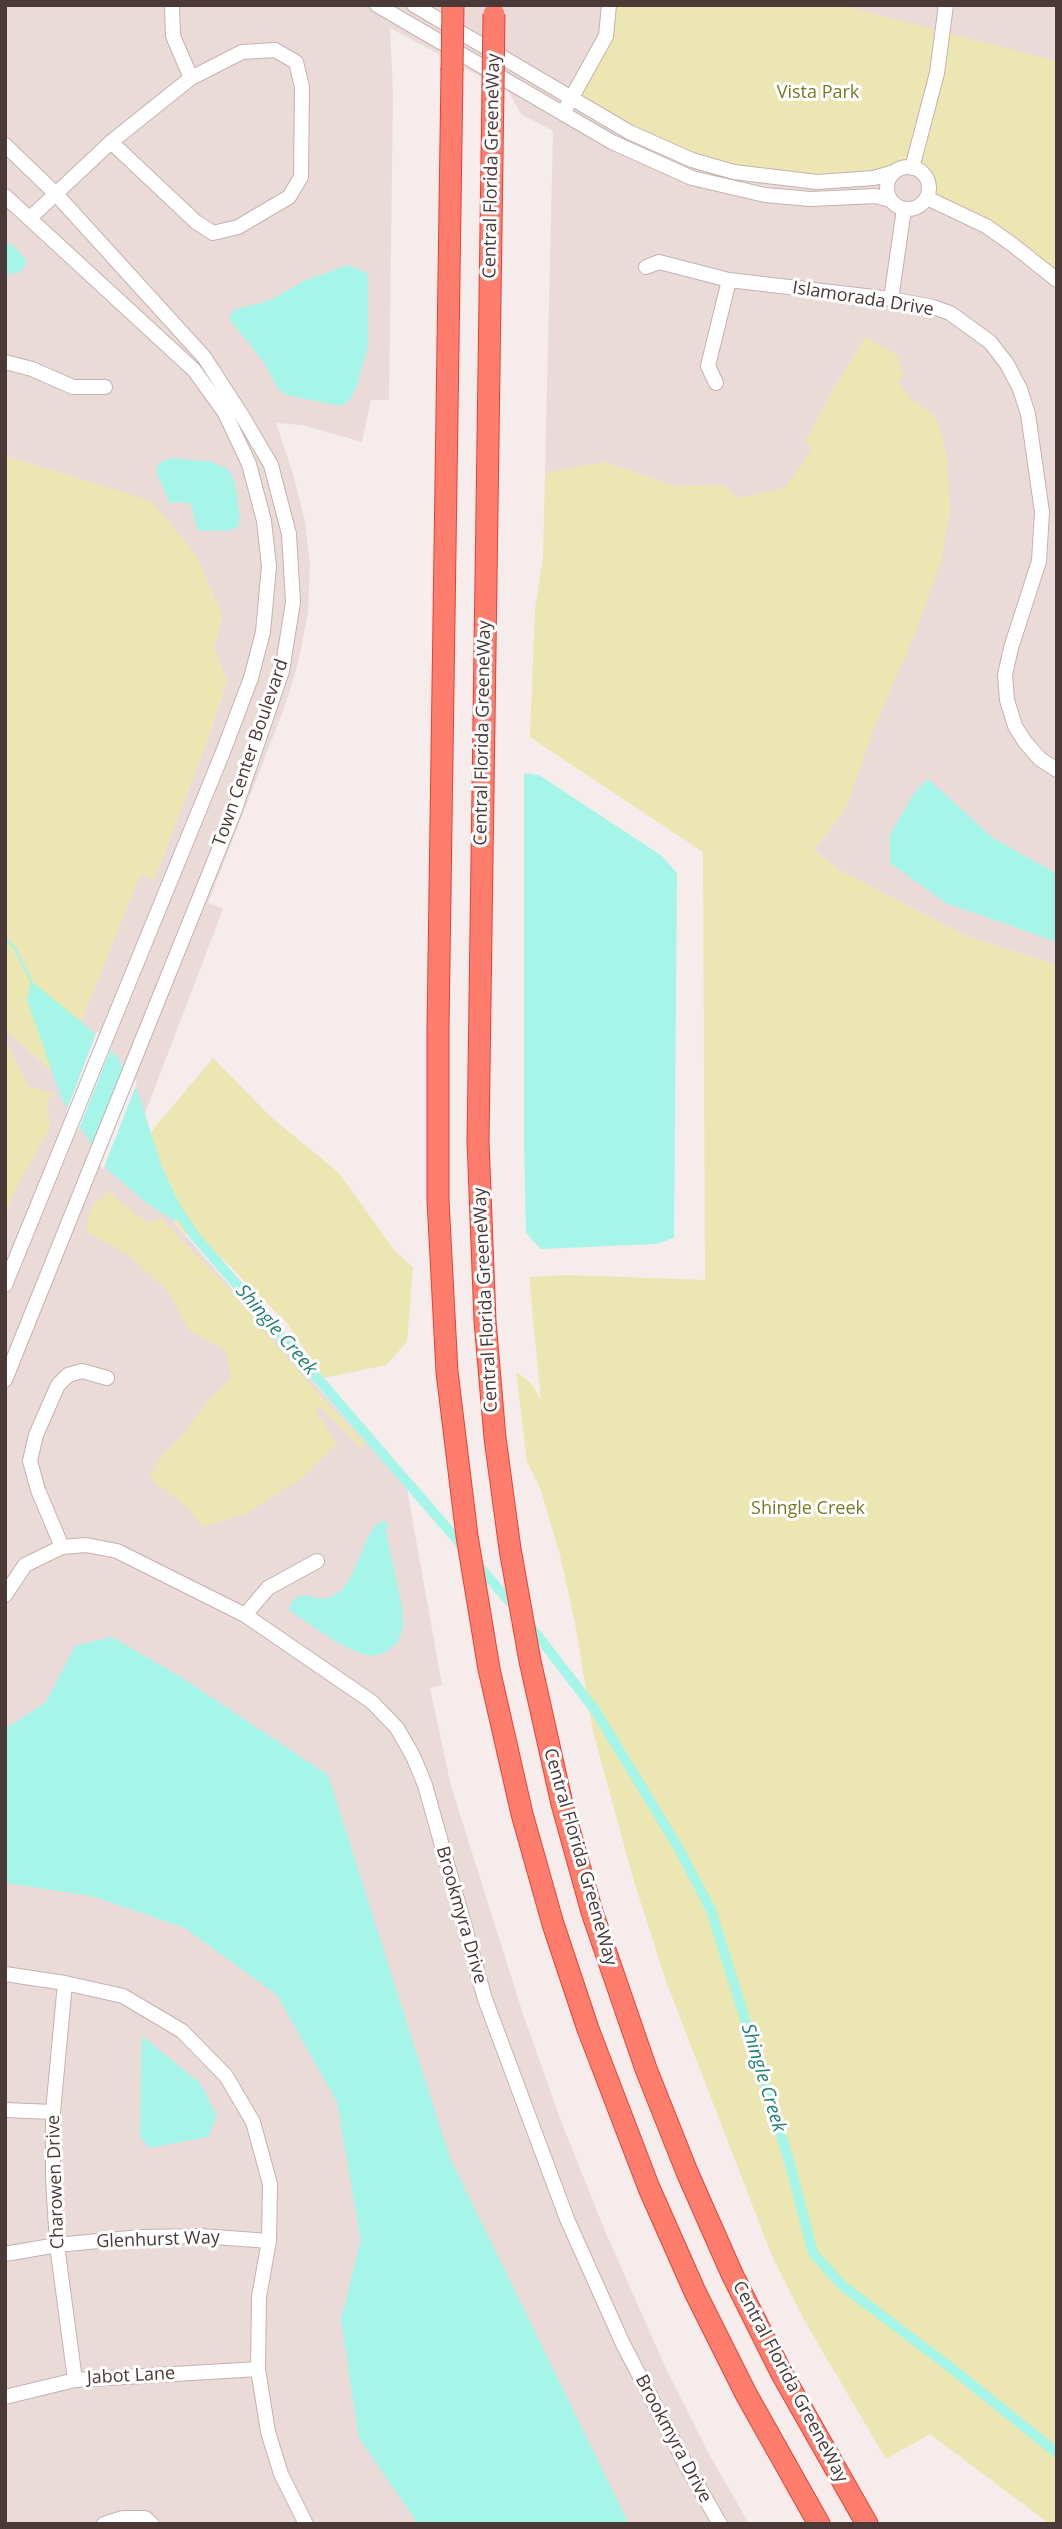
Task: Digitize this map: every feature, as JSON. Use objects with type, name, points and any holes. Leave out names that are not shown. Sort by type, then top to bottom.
[{"type":"highway","points":[[453,5],[438,1200],[443,1318],[452,1425],[476,1594],[492,1681],[523,1814],[553,1924],[604,2073],[649,2188],[695,2292],[757,2414],[819,2524]]},
{"type":"highway","name":"Central Florida GreeneWay","points":[[494,10],[478,1086],[481,1253],[495,1438],[510,1549],[530,1661],[562,1804],[592,1912],[627,2015],[708,2222],[809,2423],[867,2524]]},
{"type":"street","points":[[172,5],[173,36],[191,78]]},
{"type":"street","points":[[377,5],[612,142],[692,178],[728,188],[801,199],[876,196],[890,200],[904,209],[916,208],[927,198],[928,184],[924,175],[912,168],[874,178],[817,182],[734,172],[692,160],[661,147],[571,99],[414,5]]},
{"type":"street","points":[[562,113],[606,36],[610,5]]},
{"type":"street","points":[[912,168],[937,72],[946,5]]},
{"type":"street","points":[[31,217],[111,142],[191,78],[242,52],[275,50],[296,62],[302,87],[301,177],[289,197],[238,227],[213,233],[196,222],[111,142]]},
{"type":"street","name":"Town Center Boulevard","points":[[5,145],[55,193],[204,357],[271,465],[289,534],[293,601],[282,671],[234,812],[5,1380]]},
{"type":"street","points":[[890,200],[887,186],[894,172]]},
{"type":"street","name":"Town Center Boulevard","points":[[5,196],[31,217],[194,370],[225,413],[249,464],[264,521],[267,555],[263,632],[251,678],[5,1285]]},
{"type":"street","points":[[927,198],[986,226],[1057,280]]},
{"type":"street","points":[[891,299],[904,209]]},
{"type":"street","name":"Islamorada Drive","points":[[646,267],[659,262],[729,280],[891,299],[950,313],[990,342],[1007,364],[1020,389],[1028,414],[1042,512],[1042,539],[1038,561],[1005,675],[1007,700],[1025,742],[1040,759],[1057,770]]},
{"type":"street","points":[[716,383],[708,366],[729,280]]},
{"type":"street","points":[[5,362],[32,369],[73,387],[105,387]]},
{"type":"street","points":[[62,1547],[38,1490],[30,1461],[36,1435],[58,1385],[68,1375],[82,1371],[107,1378]]},
{"type":"street","name":"Brookmyra Drive","points":[[5,1595],[25,1566],[62,1547],[86,1545],[117,1551],[245,1615],[372,1702],[397,1728],[425,1785],[485,1999],[567,2219],[623,2344],[720,2524]]},
{"type":"street","points":[[245,1615],[268,1588],[317,1561]]},
{"type":"street","points":[[5,1974],[65,1983],[123,1996],[182,2031],[226,2076],[253,2122],[270,2184],[269,2241],[259,2297],[258,2369],[268,2432],[281,2474],[306,2524]]},
{"type":"street","name":"Charowen Drive","points":[[65,1983],[52,2112],[53,2178],[58,2245],[75,2380]]},
{"type":"street","points":[[5,2110],[52,2112]]},
{"type":"street","name":"Glenhurst Way","points":[[5,2254],[58,2245],[152,2236],[269,2241]]},
{"type":"street","name":"Jabot Lane","points":[[5,2397],[75,2380],[258,2369]]},
{"type":"street","points":[[104,2524],[123,2518],[145,2518],[152,2524]]},
{"type":"shaded area","points":[[5,5],[1057,5],[1057,965],[963,935],[838,869],[814,850],[845,810],[860,681],[943,549],[950,510],[926,489],[912,422],[866,337],[835,386],[806,441],[841,501],[797,547],[722,485],[674,486],[605,462],[570,473],[545,473],[553,131],[521,114],[509,92],[390,28],[393,93],[389,400],[371,400],[362,442],[302,425],[276,423],[305,522],[310,563],[308,613],[298,663],[285,706],[208,903],[223,909],[125,1166],[407,1489],[442,1685],[430,1688],[451,1786],[523,2014],[561,2121],[605,2231],[668,2373],[709,2454],[749,2524],[5,2524],[5,1029],[59,1077],[140,874],[154,880],[227,682],[214,648],[222,616],[196,555],[68,475],[5,456]]},
{"type":"green space","name":"Vista Park","points":[[609,5],[839,5],[1057,61],[1057,280],[1013,245],[927,198],[928,184],[924,175],[912,168],[901,168],[874,178],[734,172],[571,99],[606,36]]},
{"type":"green space","name":"Shingle Creek","points":[[866,337],[896,354],[904,375],[898,382],[911,399],[935,415],[947,453],[950,510],[942,559],[916,631],[877,721],[845,810],[814,850],[838,869],[963,935],[1057,965],[1057,2524],[1050,2524],[930,2434],[886,2459],[807,2325],[772,2256],[666,1981],[634,1881],[593,1732],[561,1559],[540,1487],[527,1462],[516,1372],[531,1383],[541,1400],[529,1277],[567,1275],[705,1280],[703,852],[530,737],[535,609],[543,557],[545,473],[605,462],[674,486],[722,485],[739,498],[785,488],[811,450],[806,441],[835,386]]},
{"type":"green space","points":[[5,456],[153,503],[196,555],[222,616],[214,648],[227,682],[206,744],[154,880],[140,875],[59,1077],[5,1029]]},
{"type":"green space","points":[[5,1039],[28,1086],[54,1094],[47,1101],[50,1127],[16,1189],[5,1217]]},
{"type":"green space","points":[[213,1058],[270,1116],[339,1173],[394,1250],[413,1267],[407,1342],[386,1365],[324,1378],[286,1322],[223,1259],[182,1231],[174,1221],[180,1214],[181,1207],[162,1167],[151,1132]]},
{"type":"green space","points":[[111,1191],[119,1201],[148,1223],[160,1218],[230,1290],[364,1443],[362,1448],[319,1406],[316,1411],[337,1444],[304,1477],[247,1513],[204,1527],[181,1502],[149,1478],[161,1456],[185,1433],[207,1402],[231,1378],[226,1351],[188,1329],[169,1292],[127,1254],[87,1232],[88,1216],[95,1202]]},
{"type":"water","points":[[5,241],[26,260],[25,267],[18,273],[5,274]]},
{"type":"water","points":[[348,265],[367,273],[368,280],[368,346],[350,400],[340,406],[287,395],[279,390],[263,361],[230,320],[230,315],[236,309],[269,301],[306,280]]},
{"type":"water","points":[[174,458],[212,462],[226,468],[232,475],[237,495],[240,518],[237,527],[232,530],[201,531],[197,529],[191,504],[170,503],[156,471],[158,465]]},
{"type":"water","points":[[524,773],[539,775],[662,856],[677,873],[674,1238],[656,1244],[541,1249],[526,1233]]},
{"type":"water","points":[[928,779],[993,838],[1057,874],[1057,942],[946,903],[890,863],[890,835],[915,792]]},
{"type":"water","points":[[31,981],[90,1029],[117,1057],[137,1089],[162,1167],[181,1207],[180,1214],[174,1221],[144,1201],[108,1170],[61,1097],[27,1000]]},
{"type":"water","points":[[383,1521],[388,1524],[386,1533],[402,1606],[403,1628],[398,1642],[376,1656],[362,1654],[338,1643],[290,1611],[289,1606],[298,1596],[321,1599],[331,1597],[342,1590],[351,1577],[369,1535],[378,1523]]},
{"type":"water","points":[[112,1637],[184,1679],[328,1775],[450,2158],[629,2524],[418,2524],[359,2438],[341,2320],[361,2240],[337,2102],[277,1995],[185,1928],[92,1896],[5,1883],[5,1729],[46,1702],[75,1646]]},
{"type":"water","points":[[142,2036],[200,2083],[217,2116],[208,2137],[150,2148],[140,2137]]},
{"type":"pier","points":[[97,1031],[112,1046],[78,1131],[66,1112]]},
{"type":"pier","points":[[125,1063],[137,1083],[103,1170],[91,1150]]},
{"type":"waterway","name":"Shingle Creek","points":[[5,939],[15,948],[32,983]]},
{"type":"waterway","name":"Shingle Creek","points":[[173,1203],[194,1235],[465,1549]]},
{"type":"waterway","name":"Shingle Creek","points":[[475,1562],[517,1610]]},
{"type":"waterway","name":"Shingle Creek","points":[[528,1623],[595,1710],[678,1847],[711,1910],[790,2164],[813,2253],[843,2286],[1057,2453]]}]
